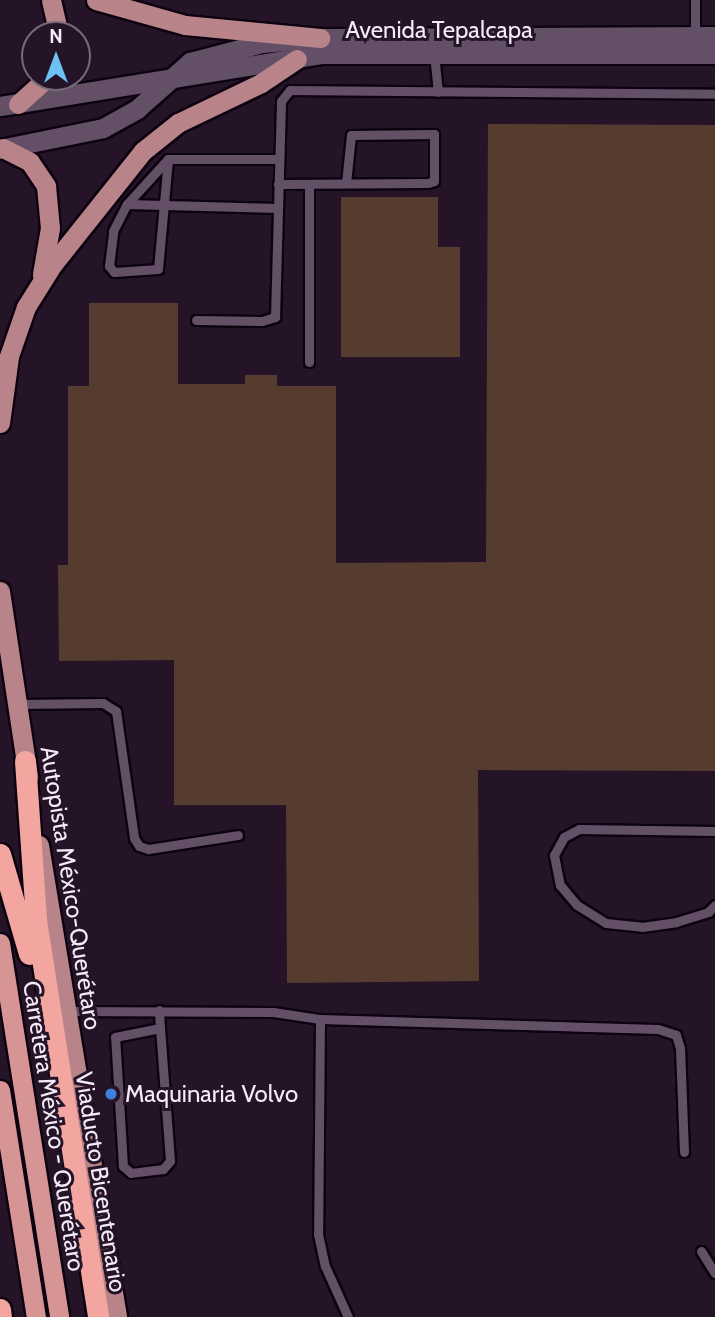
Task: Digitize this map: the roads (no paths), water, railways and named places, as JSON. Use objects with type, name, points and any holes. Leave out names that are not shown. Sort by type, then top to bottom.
[{"type":"highway","points":[[25,761],[36,920],[54,1055]]},
{"type":"highway","points":[[0,855],[54,1055]]},
{"type":"highway","name":"Carretera México - Querétaro","points":[[0,943],[60,1317]]},
{"type":"highway","name":"Viaducto Bicentenario","points":[[54,1055],[98,1317]]},
{"type":"highway","name":"Carretera México - Querétaro","points":[[0,1090],[36,1317]]},
{"type":"highway","points":[[0,1309],[1,1317]]},
{"type":"main road","points":[[51,0],[56,21]]},
{"type":"main road","points":[[96,0],[185,25],[320,38]]},
{"type":"main road","name":"Avenida Tepalcapa","points":[[2,148],[81,135],[115,123],[137,109],[165,80],[190,62],[218,51],[320,38],[715,36]]},
{"type":"main road","name":"Avenida Tepalcapa","points":[[9,105],[297,59],[434,54],[715,54]]},
{"type":"main road","points":[[38,285],[160,136],[297,59]]},
{"type":"main road","points":[[9,105],[28,91]]},
{"type":"main road","points":[[0,423],[9,356],[38,285],[48,247],[49,194],[30,162],[2,148]]},
{"type":"main road","name":"Autopista México-Querétaro","points":[[0,591],[25,761],[117,1317]]},
{"type":"lane","points":[[695,0],[695,36]]},
{"type":"lane","points":[[434,54],[438,92]]},
{"type":"lane","points":[[196,320],[262,321],[275,317],[277,159],[281,100],[290,90],[715,94]]},
{"type":"lane","points":[[278,184],[309,184],[434,181],[434,134],[351,135],[346,183]]},
{"type":"lane","points":[[168,159],[158,269],[114,272],[109,265],[113,231],[127,204],[168,159],[277,159]]},
{"type":"lane","points":[[309,184],[309,362]]},
{"type":"lane","points":[[127,204],[278,208]]},
{"type":"lane","points":[[17,704],[103,703],[116,711],[134,838],[139,846],[148,849],[238,835]]},
{"type":"lane","points":[[715,831],[579,829],[564,837],[554,855],[560,885],[577,905],[606,923],[642,927],[676,922],[708,912],[715,905]]},
{"type":"lane","points":[[159,1010],[170,1161],[163,1169],[131,1173],[123,1166],[115,1038],[121,1033],[160,1028]]},
{"type":"lane","points":[[66,1011],[273,1012],[320,1019],[658,1029],[676,1035],[680,1048],[684,1152]]},
{"type":"lane","points":[[320,1019],[318,1234],[325,1266],[348,1317]]},
{"type":"lane","points":[[701,1251],[715,1273]]},
{"type":"place","name":"Maquinaria Volvo","points":[[111,1094]]}]
